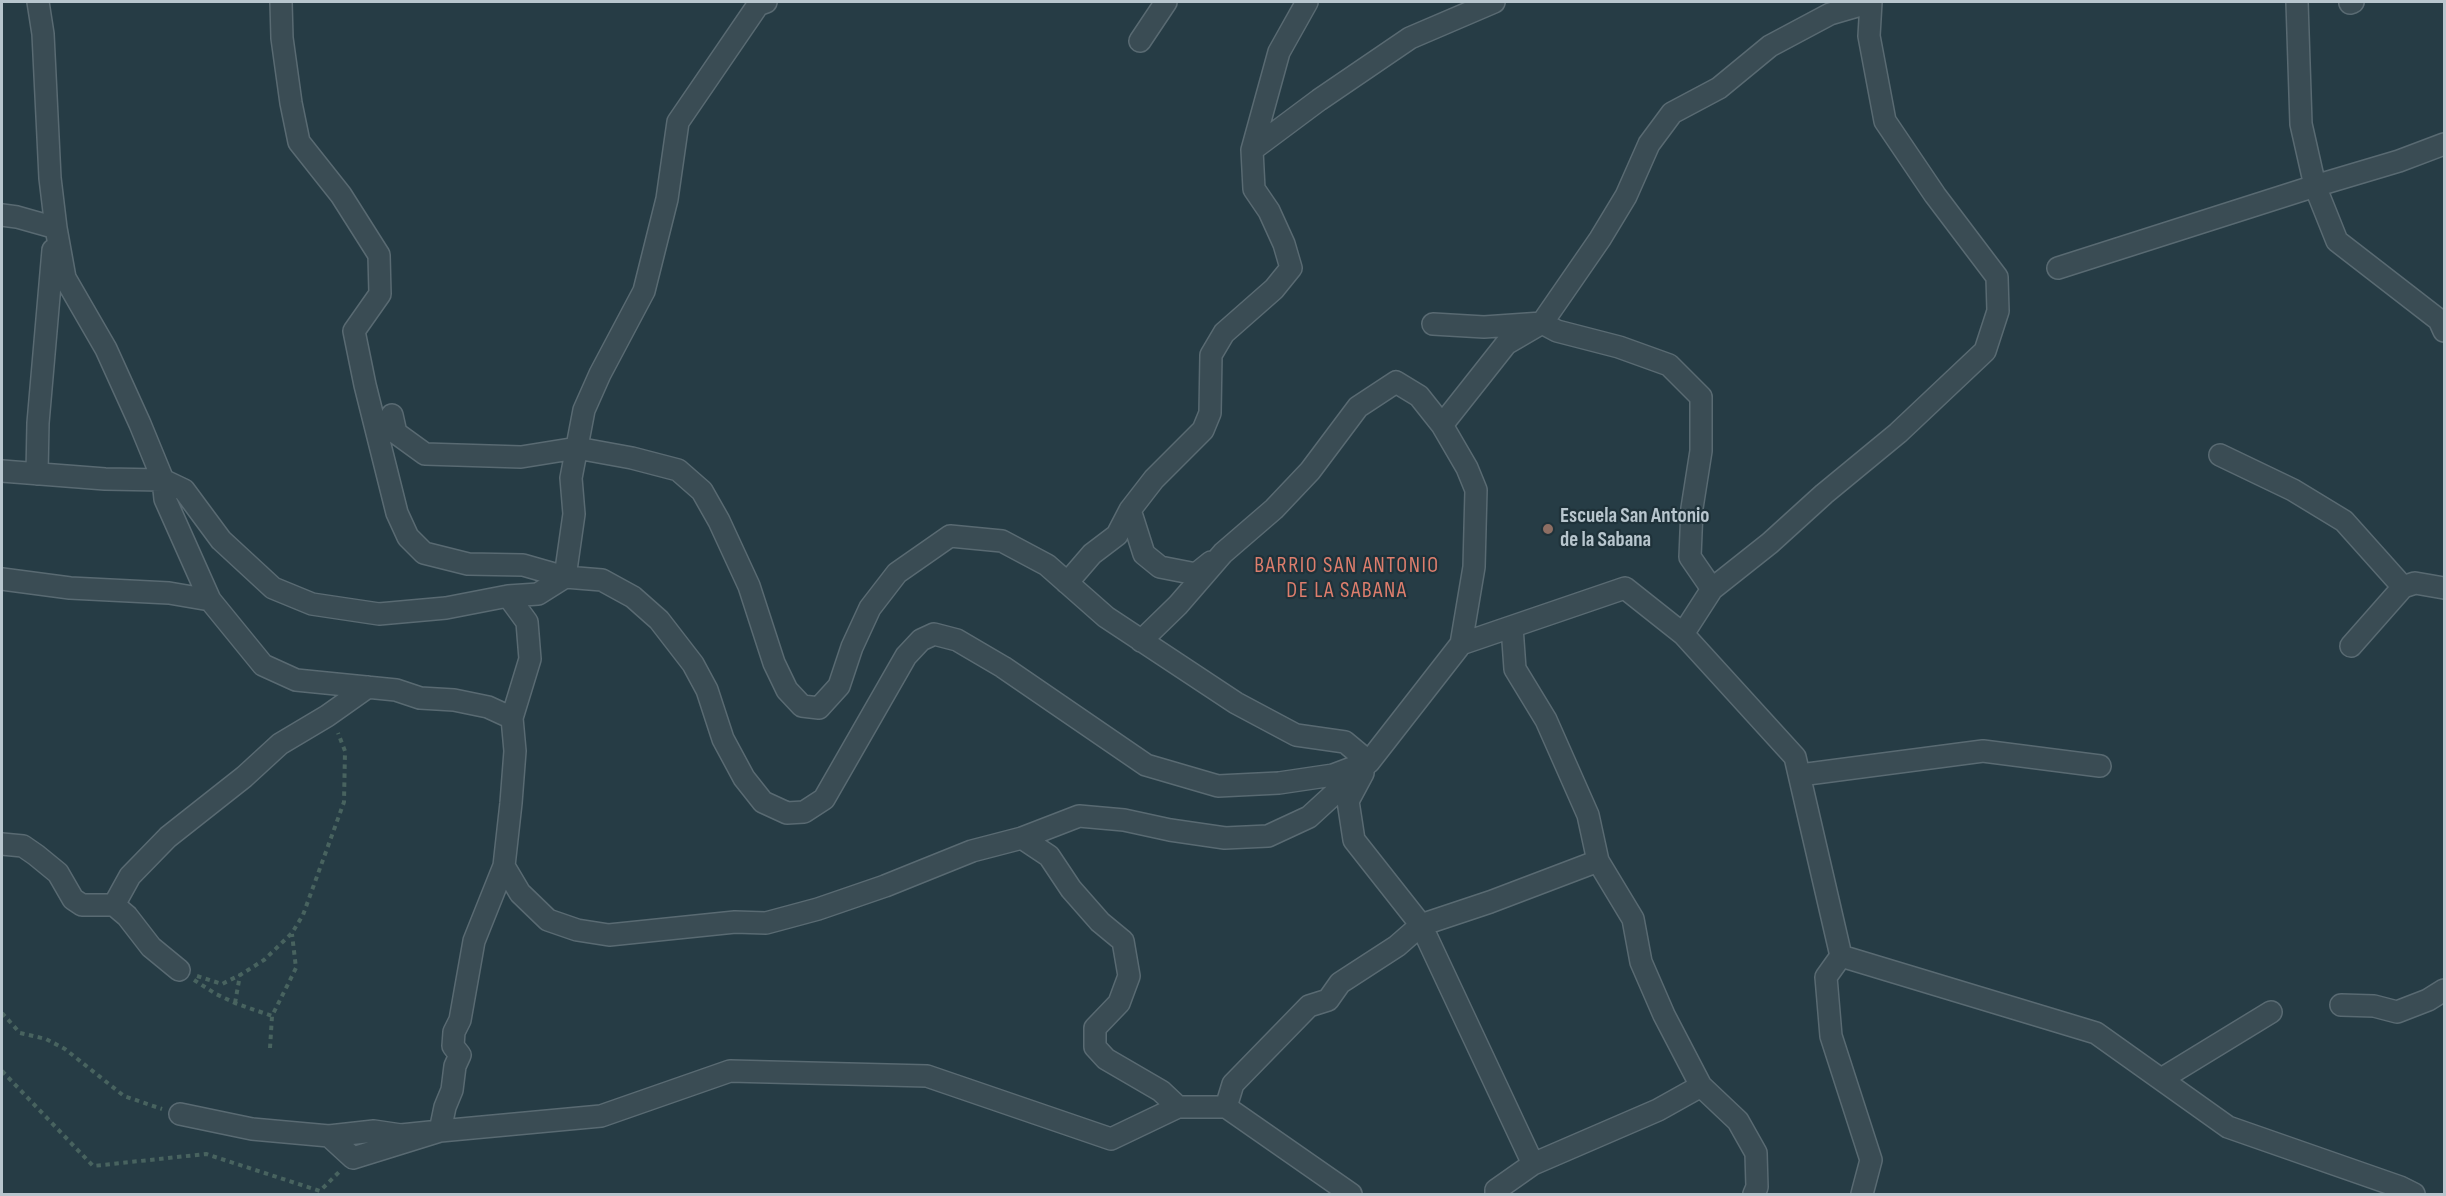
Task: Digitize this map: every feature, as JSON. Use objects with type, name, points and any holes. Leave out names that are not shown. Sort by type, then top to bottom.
[{"type":"street","points":[[38,2],[43,34],[50,178],[65,278],[106,349],[163,480],[165,499],[210,600],[263,665],[297,680],[396,690],[420,698],[454,700],[488,707],[512,718]]},
{"type":"street","points":[[280,2],[282,38],[299,142],[341,195],[379,255],[380,294],[354,331],[397,513],[408,537],[424,553],[468,564],[523,565],[565,577],[602,580],[633,597],[659,620],[693,664],[707,690],[723,739],[744,778],[763,802],[787,813],[804,812],[824,799],[906,656],[921,640],[934,634],[957,640],[1003,667],[1146,765],[1218,786],[1279,783],[1333,775],[1369,762]]},
{"type":"street","points":[[2,471],[163,480],[184,490],[221,540],[273,588],[312,604],[379,614],[446,608],[508,596],[538,594],[565,577],[574,514],[571,478],[584,410],[600,374],[644,291],[667,199],[678,122],[758,5],[766,2]]},
{"type":"street","points":[[1140,41],[1166,2]]},
{"type":"street","points":[[1067,582],[1092,554],[1117,535],[1130,510],[1154,479],[1203,430],[1210,413],[1211,355],[1224,333],[1274,289],[1291,268],[1284,244],[1269,211],[1254,189],[1252,150],[1279,52],[1307,2]]},
{"type":"street","points":[[1252,150],[1319,100],[1410,38],[1494,2]]},
{"type":"street","points":[[1442,425],[1506,344],[1542,323],[1600,239],[1626,196],[1649,144],[1672,112],[1719,87],[1770,46],[1830,14],[1871,2],[1869,36],[1885,121],[1935,195],[1997,277],[1998,311],[1985,351],[1898,433],[1824,494],[1770,543],[1712,589],[1683,634]]},
{"type":"street","points":[[2297,2],[2301,124],[2315,186],[2337,241],[2443,323]]},
{"type":"street","points":[[2058,268],[2399,161],[2445,144]]},
{"type":"street","points":[[2,215],[56,228]]},
{"type":"street","points":[[37,474],[42,367],[56,228]]},
{"type":"street","points":[[1433,324],[1484,327],[1542,323],[1557,331],[1619,347],[1669,365],[1701,397],[1701,451],[1692,508],[1690,558],[1712,589]]},
{"type":"street","points":[[504,866],[520,893],[548,920],[577,930],[609,935],[735,922],[766,923],[818,909],[885,886],[972,851],[1022,838],[1079,816],[1124,820],[1225,838],[1268,836],[1309,817],[1369,762],[1461,644],[1474,567],[1476,490],[1467,468],[1442,425],[1419,396],[1396,382],[1358,407],[1310,471],[1274,509],[1196,574],[1161,567],[1144,554],[1130,510]]},
{"type":"street","points":[[392,415],[396,433],[425,454],[521,457],[577,448],[632,458],[678,470],[702,491],[719,521],[749,586],[774,663],[787,690],[802,706],[819,708],[839,686],[852,647],[870,608],[897,573],[950,536],[1002,541],[1047,565],[1107,617],[1236,703],[1296,735],[1346,742],[1369,762]]},
{"type":"street","points":[[2220,455],[2293,490],[2344,521],[2403,587]]},
{"type":"street","points":[[1141,640],[1178,605],[1223,553]]},
{"type":"street","points":[[2,579],[70,588],[170,592],[210,600]]},
{"type":"street","points":[[2351,646],[2403,587],[2415,583],[2445,588]]},
{"type":"street","points":[[1461,644],[1625,588],[1683,634],[1796,757],[1841,956],[1826,977],[1831,1036],[1871,1160],[1862,1194]]},
{"type":"street","points":[[440,1131],[445,1107],[452,1090],[455,1066],[460,1055],[453,1046],[454,1032],[460,1020],[474,941],[504,866],[514,751],[512,718],[530,659],[527,622],[508,596]]},
{"type":"street","points":[[1512,627],[1515,669],[1546,720],[1588,815],[1598,861],[1633,919],[1641,962],[1664,1015],[1701,1086],[1737,1121],[1756,1153],[1757,1187],[1754,1194]]},
{"type":"street","points":[[114,905],[130,876],[168,837],[244,777],[280,744],[327,716],[368,687]]},
{"type":"street","points":[[1800,775],[1983,750],[2100,766]]},
{"type":"street","points":[[1369,762],[1348,801],[1354,840],[1421,925],[1533,1164]]},
{"type":"street","points":[[1022,838],[1049,856],[1071,889],[1100,922],[1122,941],[1129,976],[1119,1003],[1095,1028],[1095,1047],[1106,1059],[1161,1091],[1178,1107]]},
{"type":"street","points":[[2,844],[23,846],[36,855],[58,873],[72,899],[82,905],[114,905],[127,916],[151,947],[179,970]]},
{"type":"street","points":[[1226,1107],[1233,1084],[1309,1006],[1328,1000],[1340,983],[1397,946],[1421,925],[1490,902],[1598,861]]},
{"type":"street","points":[[1841,956],[2096,1033],[2163,1078],[2229,1127],[2400,1187],[2414,1194]]},
{"type":"street","points":[[2341,1005],[2374,1006],[2397,1012],[2428,1000],[2445,990]]},
{"type":"street","points":[[2163,1078],[2271,1012]]},
{"type":"street","points":[[180,1114],[252,1129],[329,1136],[374,1131],[401,1135],[601,1116],[730,1071],[927,1076],[1111,1138],[1178,1107],[1226,1107],[1352,1194]]},
{"type":"street","points":[[1496,1194],[1496,1190],[1533,1164],[1658,1110],[1701,1086]]},
{"type":"street","points":[[329,1136],[353,1158],[440,1131]]},
{"type":"path","points":[[179,970],[222,984],[264,960],[292,933],[303,915],[344,802],[345,751],[336,729],[327,716]]},
{"type":"path","points":[[270,1048],[272,1016],[296,968],[292,933]]},
{"type":"path","points":[[179,970],[216,994],[272,1016]]},
{"type":"path","points":[[235,1003],[240,975]]},
{"type":"path","points":[[2,1013],[20,1033],[46,1039],[65,1049],[124,1096],[180,1114]]},
{"type":"path","points":[[2,1071],[93,1166],[206,1154],[320,1191],[353,1158]]},
{"type":"place","name":"Escuela San Antonio de la Sabana","points":[[1548,529]]},
{"type":"district","name":"BARRIO SAN ANTONIO DE LA SABANA","points":[[1347,578]]}]
